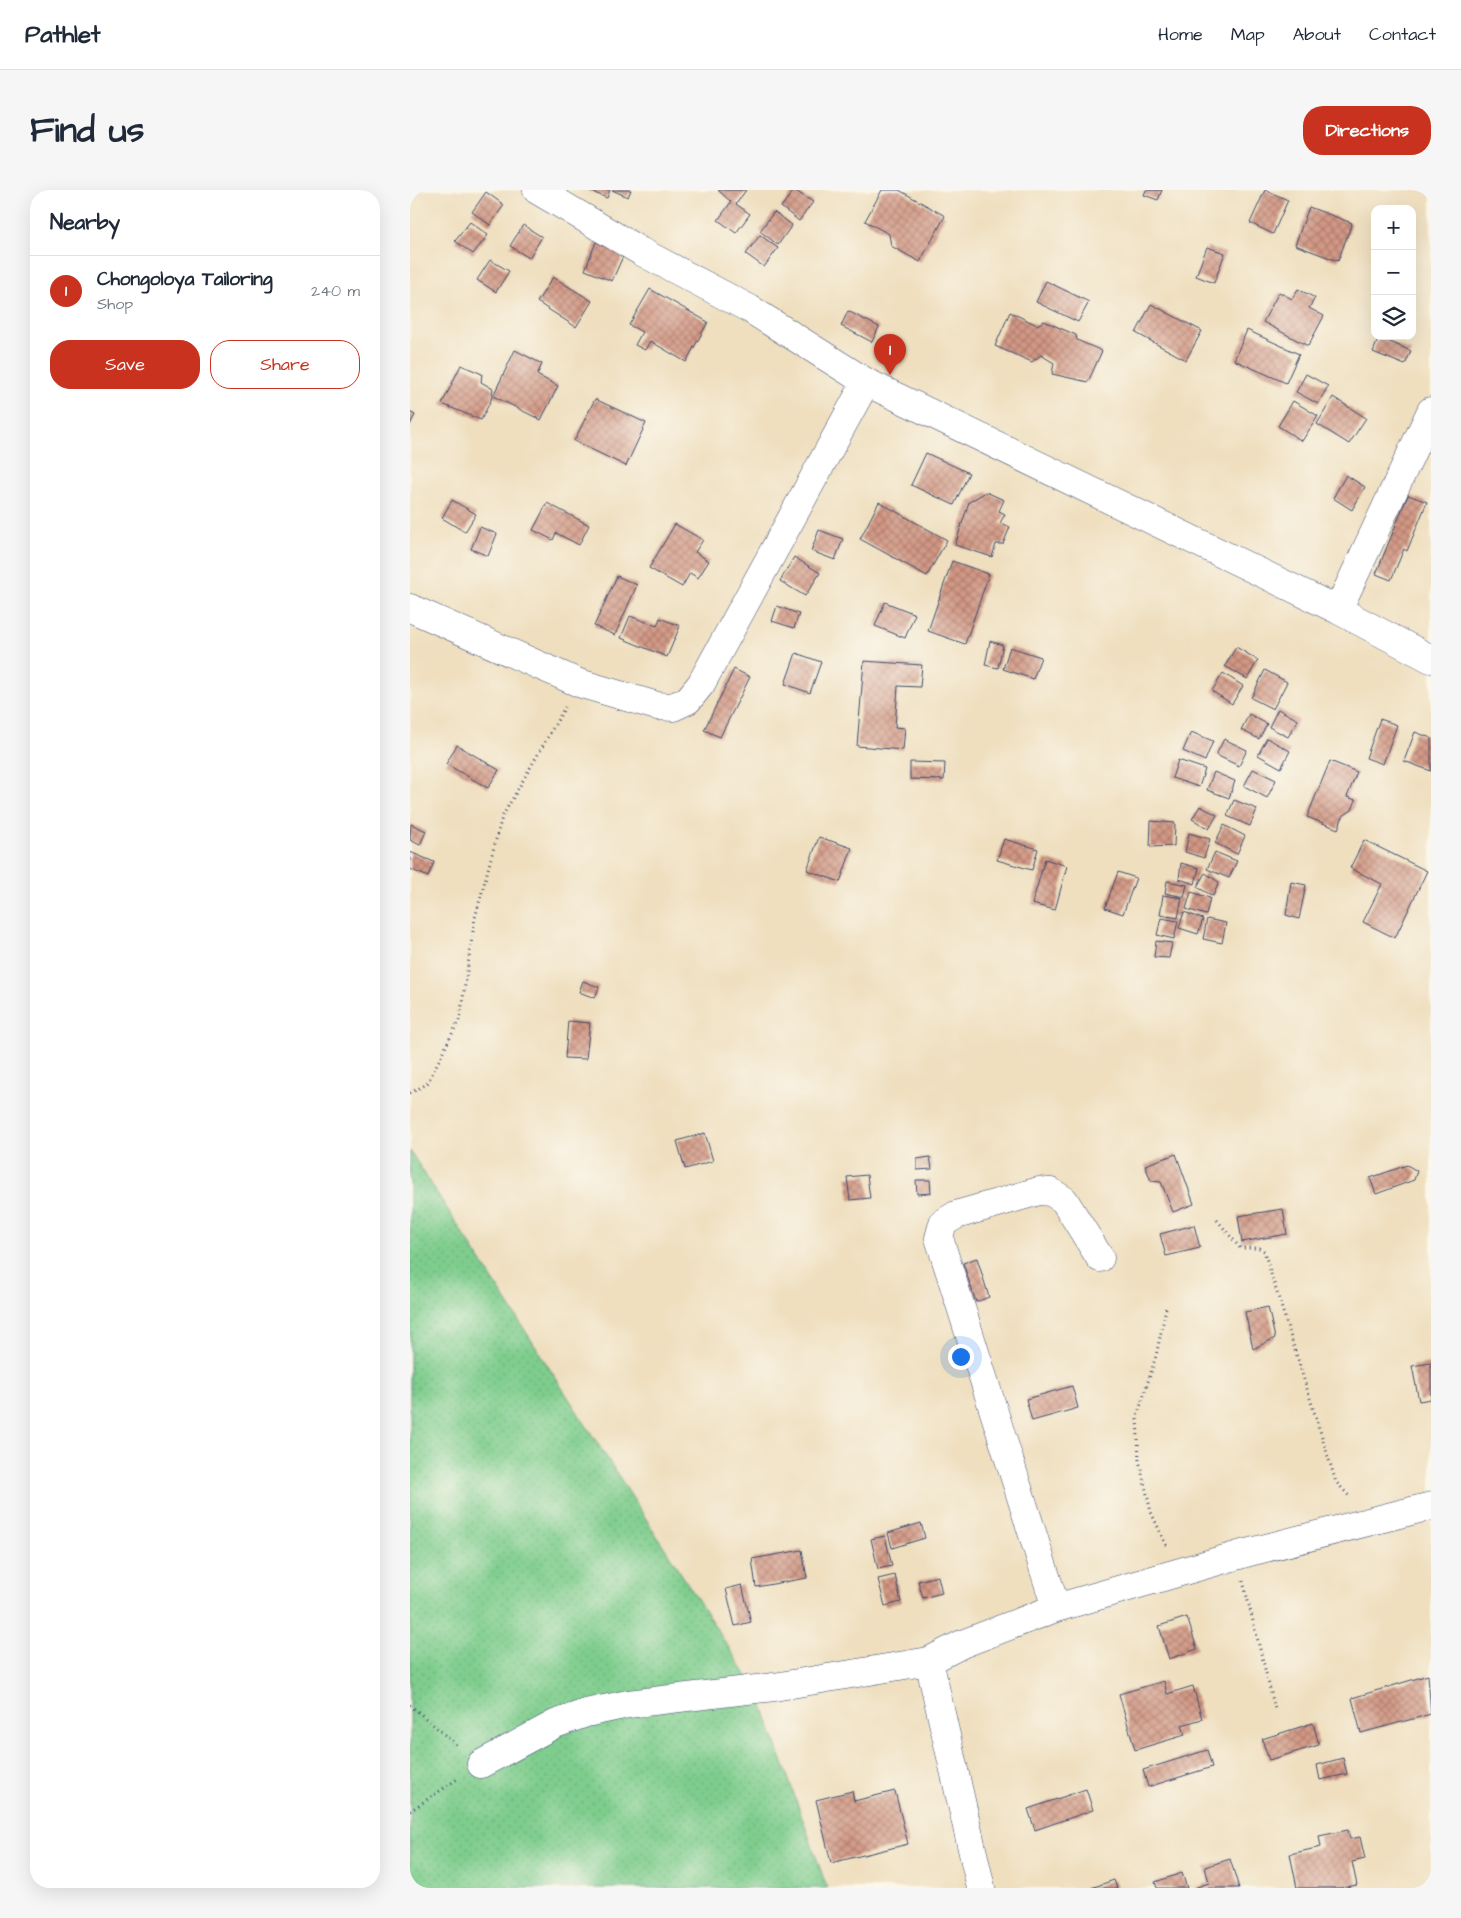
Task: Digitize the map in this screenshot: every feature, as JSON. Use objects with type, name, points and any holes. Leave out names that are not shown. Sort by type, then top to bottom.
[{"type":"street","points":[[537,190],[640,252],[750,309],[866,382],[1338,610],[1431,659]]},
{"type":"street","points":[[410,608],[578,683],[656,706],[673,708],[688,700],[701,684],[866,382]]},
{"type":"street","points":[[1338,610],[1431,411]]},
{"type":"street","points":[[1056,1608],[939,1238],[943,1223],[956,1215],[1039,1191],[1051,1192],[1064,1200],[1100,1258]]},
{"type":"street","points":[[481,1764],[555,1724],[586,1713],[628,1704],[774,1687],[929,1660],[962,1644],[1056,1608],[1246,1553],[1431,1506]]},
{"type":"street","points":[[929,1660],[981,1888]]},
{"type":"path","points":[[410,1093],[427,1084],[460,1018],[475,918],[502,817],[578,683]]},
{"type":"path","points":[[1217,1220],[1240,1248],[1259,1248],[1264,1252],[1336,1482],[1373,1522]]},
{"type":"path","points":[[1166,1308],[1156,1356],[1137,1417],[1139,1460],[1152,1512],[1177,1573]]},
{"type":"path","points":[[1246,1553],[1243,1582],[1275,1709]]},
{"type":"path","points":[[410,1705],[481,1764],[410,1811]]},
{"type":"green space","points":[[410,1151],[759,1695],[827,1888],[410,1888]]},
{"type":"building","points":[[587,190],[610,190],[607,198]]},
{"type":"building","points":[[612,190],[631,190],[628,197]]},
{"type":"building","points":[[718,190],[746,190],[736,204],[750,214],[736,233],[718,220],[731,202]]},
{"type":"building","points":[[794,190],[813,202],[799,221],[781,207]]},
{"type":"building","points":[[882,190],[899,190],[945,216],[920,262],[891,246],[889,234],[865,221]]},
{"type":"building","points":[[1146,190],[1162,190],[1158,200],[1144,195]]},
{"type":"building","points":[[1265,190],[1288,200],[1273,234],[1250,223]]},
{"type":"building","points":[[486,192],[504,205],[490,225],[472,212]]},
{"type":"building","points":[[1309,207],[1352,223],[1338,261],[1295,245]]},
{"type":"building","points":[[774,212],[792,225],[778,245],[760,231]]},
{"type":"building","points":[[470,222],[488,235],[473,254],[455,241]]},
{"type":"building","points":[[523,225],[542,237],[529,258],[510,246]]},
{"type":"building","points":[[760,235],[778,248],[764,267],[746,254]]},
{"type":"building","points":[[596,242],[624,254],[612,281],[585,270]]},
{"type":"building","points":[[1207,247],[1225,253],[1214,283],[1196,276]]},
{"type":"building","points":[[490,260],[509,271],[496,292],[477,280]]},
{"type":"building","points":[[553,277],[592,301],[576,327],[537,302]]},
{"type":"building","points":[[1046,281],[1089,302],[1078,322],[1036,302]]},
{"type":"building","points":[[650,289],[708,322],[686,362],[650,341],[645,350],[635,345],[642,332],[629,325]]},
{"type":"building","points":[[1298,289],[1315,298],[1309,308],[1324,316],[1308,346],[1263,322],[1279,292],[1292,299]]},
{"type":"building","points":[[1151,304],[1202,331],[1186,360],[1136,333]]},
{"type":"building","points":[[848,311],[879,327],[872,342],[841,326]]},
{"type":"building","points":[[1010,312],[1037,325],[1044,321],[1076,335],[1077,340],[1102,351],[1088,382],[1052,374],[1054,363],[1041,355],[1032,362],[995,346]]},
{"type":"building","points":[[1247,330],[1299,354],[1286,383],[1234,360]]},
{"type":"building","points":[[1378,340],[1386,340],[1411,351],[1405,365],[1373,352]]},
{"type":"building","points":[[515,350],[542,364],[537,375],[558,386],[541,420],[493,396]]},
{"type":"building","points":[[461,365],[482,374],[481,382],[493,389],[491,400],[481,420],[442,404]]},
{"type":"building","points":[[1306,374],[1328,386],[1318,404],[1296,392]]},
{"type":"building","points":[[1333,397],[1366,418],[1349,444],[1317,424]]},
{"type":"building","points":[[595,399],[646,423],[626,466],[574,441]]},
{"type":"building","points":[[1293,401],[1318,416],[1302,441],[1278,426]]},
{"type":"building","points":[[410,412],[415,415],[410,425]]},
{"type":"building","points":[[926,453],[969,473],[954,505],[911,485]]},
{"type":"building","points":[[1346,475],[1365,487],[1352,510],[1333,498]]},
{"type":"building","points":[[986,492],[1004,500],[999,511],[1005,514],[1000,523],[1010,527],[1003,544],[996,544],[992,557],[955,545],[969,502]]},
{"type":"building","points":[[1408,495],[1427,502],[1407,551],[1404,549],[1391,580],[1376,574]]},
{"type":"building","points":[[452,500],[476,514],[465,532],[442,518]]},
{"type":"building","points":[[879,502],[947,540],[927,576],[860,539]]},
{"type":"building","points":[[547,503],[589,525],[579,545],[556,533],[553,540],[533,530]]},
{"type":"building","points":[[675,524],[703,540],[695,552],[709,561],[698,578],[690,573],[682,587],[649,568]]},
{"type":"building","points":[[480,527],[497,534],[488,556],[471,549]]},
{"type":"building","points":[[819,530],[843,539],[835,560],[811,551]]},
{"type":"building","points":[[794,557],[820,573],[805,596],[780,581]]},
{"type":"building","points":[[952,561],[989,574],[965,644],[928,631]]},
{"type":"building","points":[[617,576],[637,585],[615,635],[594,626]]},
{"type":"building","points":[[885,602],[915,614],[905,638],[875,626]]},
{"type":"building","points":[[777,606],[799,614],[794,628],[772,621]]},
{"type":"building","points":[[630,616],[657,626],[660,618],[680,626],[667,657],[621,638]]},
{"type":"building","points":[[990,641],[1003,645],[998,668],[985,665]]},
{"type":"building","points":[[1010,647],[1041,657],[1033,679],[1003,669]]},
{"type":"building","points":[[1236,647],[1258,660],[1247,679],[1225,666]]},
{"type":"building","points":[[796,653],[821,662],[810,693],[785,684]]},
{"type":"building","points":[[864,661],[922,665],[920,687],[898,686],[895,727],[905,728],[903,750],[857,746]]},
{"type":"building","points":[[734,669],[750,677],[720,737],[704,730]]},
{"type":"building","points":[[1265,670],[1287,682],[1273,709],[1251,698]]},
{"type":"building","points":[[1223,673],[1243,686],[1232,704],[1212,691]]},
{"type":"building","points":[[1278,709],[1298,720],[1288,737],[1269,727]]},
{"type":"building","points":[[1249,714],[1267,724],[1259,739],[1241,730]]},
{"type":"building","points":[[1380,719],[1397,725],[1383,764],[1366,758]]},
{"type":"building","points":[[1191,732],[1213,741],[1205,761],[1183,751]]},
{"type":"building","points":[[1415,732],[1431,738],[1431,771],[1404,761]]},
{"type":"building","points":[[1267,738],[1290,751],[1281,768],[1258,755]]},
{"type":"building","points":[[1224,739],[1247,750],[1239,766],[1216,755]]},
{"type":"building","points":[[457,745],[499,770],[488,788],[446,764]]},
{"type":"building","points":[[1178,760],[1205,769],[1199,787],[1172,778]]},
{"type":"building","points":[[1330,761],[1357,772],[1347,797],[1356,800],[1352,810],[1343,816],[1338,829],[1307,817]]},
{"type":"building","points":[[910,762],[945,763],[944,780],[910,779]]},
{"type":"building","points":[[1253,769],[1276,780],[1267,798],[1244,786]]},
{"type":"building","points":[[1214,772],[1235,781],[1229,798],[1207,790]]},
{"type":"building","points":[[1234,800],[1257,809],[1250,826],[1227,816]]},
{"type":"building","points":[[1200,806],[1217,815],[1209,829],[1192,819]]},
{"type":"building","points":[[1151,821],[1175,823],[1174,846],[1150,847]]},
{"type":"building","points":[[411,824],[426,831],[420,845],[410,840]]},
{"type":"building","points":[[1224,825],[1245,836],[1237,854],[1215,843]]},
{"type":"building","points":[[1189,833],[1210,839],[1204,858],[1185,852]]},
{"type":"building","points":[[819,837],[852,848],[840,882],[807,870]]},
{"type":"building","points":[[1004,839],[1038,849],[1032,870],[997,860]]},
{"type":"building","points":[[1364,840],[1427,871],[1395,938],[1363,922],[1382,884],[1350,868]]},
{"type":"building","points":[[410,852],[434,862],[428,877],[410,869]]},
{"type":"building","points":[[1215,852],[1237,861],[1229,878],[1207,869]]},
{"type":"building","points":[[1045,859],[1067,866],[1055,910],[1032,904]]},
{"type":"building","points":[[1181,863],[1199,868],[1195,884],[1179,879]]},
{"type":"building","points":[[1118,872],[1136,878],[1123,914],[1105,908]]},
{"type":"building","points":[[1205,873],[1219,882],[1213,896],[1197,887]]},
{"type":"building","points":[[1167,881],[1187,885],[1184,897],[1165,893]]},
{"type":"building","points":[[1291,882],[1306,885],[1299,919],[1286,915]]},
{"type":"building","points":[[1191,892],[1210,898],[1206,915],[1186,909]]},
{"type":"building","points":[[1163,895],[1182,898],[1178,918],[1160,915]]},
{"type":"building","points":[[1184,912],[1203,919],[1198,934],[1179,928]]},
{"type":"building","points":[[1161,918],[1178,921],[1174,939],[1157,935]]},
{"type":"building","points":[[1207,919],[1226,923],[1222,943],[1203,939]]},
{"type":"building","points":[[1156,941],[1172,943],[1169,958],[1154,957]]},
{"type":"building","points":[[583,981],[599,987],[595,998],[579,992]]},
{"type":"building","points":[[568,1021],[590,1023],[586,1059],[565,1058]]},
{"type":"building","points":[[705,1133],[713,1161],[685,1169],[677,1141]]},
{"type":"building","points":[[1176,1154],[1194,1204],[1173,1212],[1161,1182],[1151,1181],[1145,1165]]},
{"type":"building","points":[[930,1157],[932,1169],[917,1170],[917,1159]]},
{"type":"building","points":[[1407,1165],[1417,1171],[1414,1180],[1376,1194],[1370,1178]]},
{"type":"building","points":[[867,1175],[870,1198],[850,1200],[847,1177]]},
{"type":"building","points":[[916,1180],[930,1180],[931,1193],[917,1194]]},
{"type":"building","points":[[1283,1209],[1287,1234],[1242,1242],[1238,1216]]},
{"type":"building","points":[[1194,1225],[1200,1248],[1166,1256],[1160,1234]]},
{"type":"building","points":[[977,1258],[989,1297],[976,1302],[963,1263]]},
{"type":"building","points":[[1268,1307],[1275,1338],[1253,1349],[1245,1312]]},
{"type":"building","points":[[1431,1363],[1431,1399],[1419,1401],[1412,1366]]},
{"type":"building","points":[[1072,1386],[1078,1408],[1032,1421],[1026,1399]]},
{"type":"building","points":[[921,1523],[925,1538],[892,1548],[888,1533]]},
{"type":"building","points":[[885,1536],[892,1566],[878,1569],[871,1539]]},
{"type":"building","points":[[802,1550],[807,1578],[756,1587],[752,1559]]},
{"type":"building","points":[[895,1575],[901,1602],[885,1606],[878,1579]]},
{"type":"building","points":[[938,1576],[942,1593],[923,1598],[918,1581]]},
{"type":"building","points":[[742,1585],[751,1622],[735,1626],[726,1589]]},
{"type":"building","points":[[1187,1617],[1197,1649],[1169,1659],[1159,1626]]},
{"type":"building","points":[[1428,1675],[1431,1714],[1361,1733],[1352,1698]]},
{"type":"building","points":[[1164,1681],[1167,1694],[1193,1686],[1202,1719],[1182,1725],[1185,1735],[1135,1750],[1119,1694]]},
{"type":"building","points":[[1313,1723],[1319,1745],[1269,1760],[1262,1739]]},
{"type":"building","points":[[1207,1750],[1212,1767],[1148,1787],[1143,1770]]},
{"type":"building","points":[[1343,1758],[1347,1774],[1320,1780],[1317,1765]]},
{"type":"building","points":[[1086,1789],[1093,1810],[1035,1830],[1028,1809]]},
{"type":"building","points":[[852,1791],[854,1801],[895,1791],[908,1844],[831,1863],[816,1800]]},
{"type":"building","points":[[1348,1830],[1350,1839],[1360,1837],[1365,1859],[1352,1862],[1357,1885],[1341,1888],[1297,1888],[1290,1854],[1321,1847],[1319,1836]]},
{"type":"building","points":[[1230,1859],[1239,1888],[1194,1888],[1209,1883],[1205,1867]]},
{"type":"building","points":[[1182,1873],[1187,1888],[1157,1888],[1155,1882]]},
{"type":"building","points":[[1114,1880],[1117,1888],[1091,1888]]},
{"type":"place","name":"Chongoloya Tailoring","points":[[890,375]]}]
